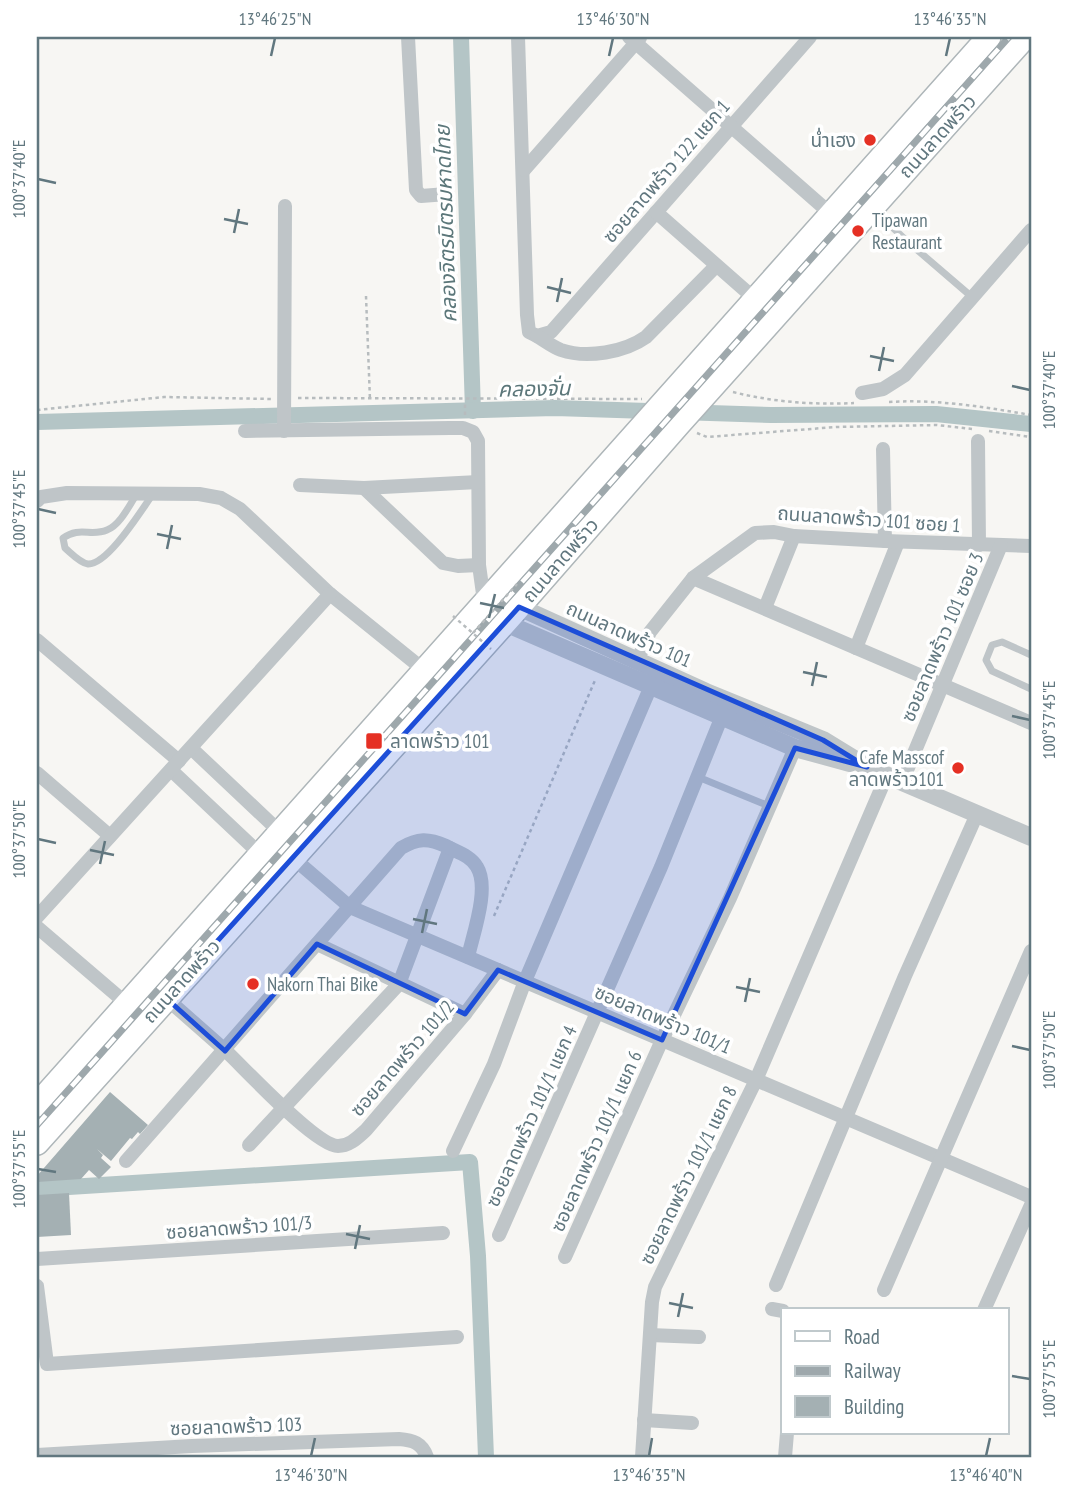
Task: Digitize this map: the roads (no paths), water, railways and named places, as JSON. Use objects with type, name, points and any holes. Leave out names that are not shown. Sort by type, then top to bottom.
[{"type":"main road","name":"ถนนลาดพร้าว","points":[[37,1105],[989,37]]},
{"type":"main road","name":"ถนนลาดพร้าว","points":[[37,1143],[514,605],[1025,37]]},
{"type":"street","points":[[408,37],[416,190],[421,196],[447,194]]},
{"type":"street","points":[[518,37],[529,332],[544,334],[562,350],[578,353],[593,353],[637,344],[716,266]]},
{"type":"street","name":"ซอยลาดพร้าว 122 แยก 1","points":[[544,334],[810,37]]},
{"type":"street","points":[[524,170],[635,39],[831,214]]},
{"type":"street","points":[[284,429],[285,206]]},
{"type":"street","points":[[656,212],[755,299]]},
{"type":"street","points":[[862,393],[883,389],[905,375],[1031,230]]},
{"type":"street","points":[[245,431],[463,428],[473,432],[478,441],[479,565],[485,601]]},
{"type":"street","points":[[978,442],[979,545]]},
{"type":"street","points":[[856,648],[892,541],[883,449]]},
{"type":"street","points":[[300,485],[363,488],[478,482]]},
{"type":"street","points":[[363,488],[443,563],[458,566],[479,565]]},
{"type":"street","points":[[37,501],[41,497],[66,493],[199,494],[221,498],[240,509],[330,594],[424,670]]},
{"type":"street","name":"ถนนลาดพร้าว 101 ซอย 1","points":[[637,661],[650,632],[693,578],[755,533],[774,531],[794,536],[1031,546]]},
{"type":"street","points":[[765,608],[794,536]]},
{"type":"street","name":"ซอยลาดพร้าว 101 ซอย 3","points":[[817,937],[942,685],[1001,545]]},
{"type":"street","points":[[693,578],[1031,723]]},
{"type":"street","points":[[37,917],[330,594]]},
{"type":"street","name":"ถนนลาดพร้าว 101","points":[[485,601],[514,605],[823,740],[867,766],[1031,837]]},
{"type":"street","name":"ถนนลาดพร้าว 101","points":[[514,605],[601,665],[795,748],[867,766]]},
{"type":"street","points":[[37,640],[175,766],[260,854]]},
{"type":"street","points":[[453,1151],[494,1064],[525,982],[651,686]]},
{"type":"street","name":"ซอยลาดพร้าว 101/1 แยก 4","points":[[499,1235],[662,867],[722,716]]},
{"type":"street","points":[[191,748],[280,832]]},
{"type":"street","name":"ซอยลาดพร้าว 101/1 แยก 6","points":[[565,1257],[662,1040],[730,898],[795,748]]},
{"type":"street","points":[[37,773],[110,836]]},
{"type":"street","points":[[776,1285],[905,976],[977,814]]},
{"type":"street","points":[[126,1161],[401,848],[423,838],[469,857],[478,867],[482,890],[468,957]]},
{"type":"street","points":[[249,1145],[399,984],[450,848]]},
{"type":"street","name":"ซอยลาดพร้าว 101/1","points":[[292,857],[349,907],[1031,1197]]},
{"type":"street","points":[[37,927],[127,1004]]},
{"type":"street","name":"ซอยลาดพร้าว 101/1 แยก 8","points":[[642,1457],[655,1287],[756,1080],[817,937]]},
{"type":"street","points":[[317,944],[465,1014]]},
{"type":"street","points":[[884,1290],[1031,951]]},
{"type":"street","name":"ซอยลาดพร้าว 101/2","points":[[166,998],[284,1108],[328,1144],[339,1146],[351,1143],[366,1130],[465,1014],[498,970]]},
{"type":"street","points":[[986,1308],[1031,1205]]},
{"type":"street","name":"ซอยลาดพร้าว 101/3","points":[[37,1259],[443,1233]]},
{"type":"street","points":[[37,1286],[47,1364],[457,1337]]},
{"type":"street","points":[[650,1335],[699,1337]]},
{"type":"street","points":[[644,1420],[692,1423]]},
{"type":"street","points":[[785,1457],[787,1434]]},
{"type":"street","name":"ซอยลาดพร้าว 103","points":[[37,1455],[192,1446],[399,1439],[412,1440],[424,1448],[427,1457]]},
{"type":"lane","points":[[872,208],[972,297]]},
{"type":"lane","points":[[137,494],[117,524],[108,530],[72,532],[63,538],[65,548],[88,564],[98,561],[129,529],[153,493]]},
{"type":"lane","points":[[1031,655],[1002,642],[992,645],[986,660],[992,671],[1031,689]]},
{"type":"lane","points":[[698,777],[770,806]]},
{"type":"waterway","name":"คลองจิตรมิตรมหาดไทย","points":[[461,37],[473,411]]},
{"type":"waterway","name":"คลองจั่น","points":[[37,422],[555,408],[771,415],[936,414],[1031,424]]},
{"type":"waterway","points":[[37,1189],[470,1162],[478,1256],[486,1457]]},
{"type":"railway","points":[[37,1125],[1009,37]]},
{"type":"place","name":"น่ำเฮง","points":[[870,140]]},
{"type":"place","name":"Tipawan Restaurant","points":[[858,231]]},
{"type":"place","name":"ลาดพร้าว 101","points":[[374,741]]},
{"type":"place","name":"Cafe Masscof ลาดพร้าว101","points":[[958,768]]},
{"type":"place","name":"Nakorn Thai Bike","points":[[253,984]]}]
